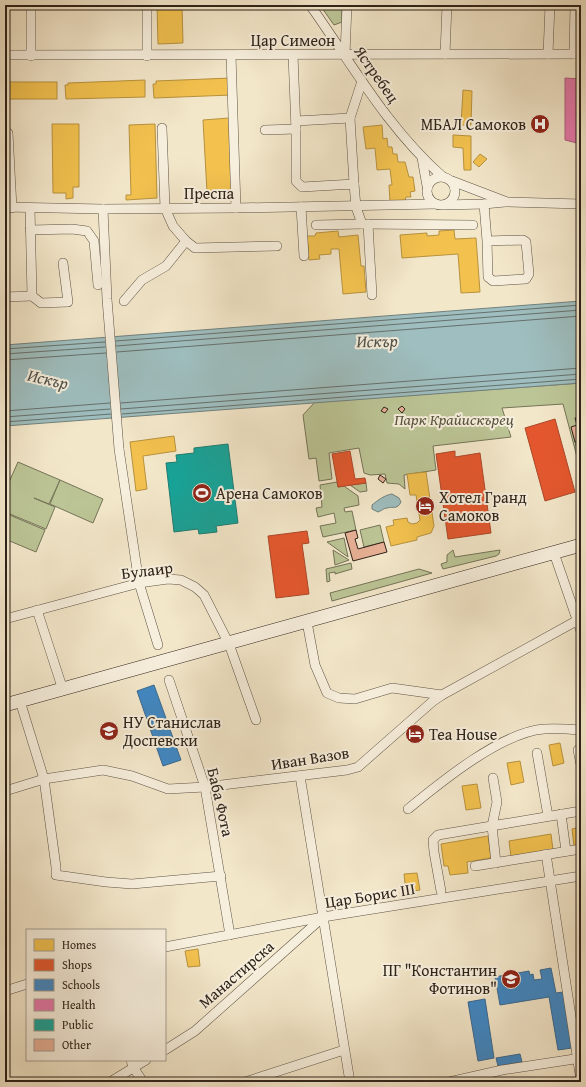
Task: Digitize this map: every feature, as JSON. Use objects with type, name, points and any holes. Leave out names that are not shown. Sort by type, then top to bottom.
[{"type":"main road","points":[[5,705],[581,546]]},
{"type":"street","points":[[31,5],[31,56]]},
{"type":"street","points":[[147,56],[148,5]]},
{"type":"street","name":"Ястребец","points":[[310,5],[388,117],[422,158],[443,176]]},
{"type":"street","points":[[345,55],[347,5]]},
{"type":"street","points":[[445,54],[447,5]]},
{"type":"street","points":[[548,54],[550,5]]},
{"type":"street","points":[[576,5],[577,54]]},
{"type":"street","name":"Цар Симеон","points":[[5,56],[577,54]]},
{"type":"street","points":[[231,55],[236,208]]},
{"type":"street","points":[[293,55],[296,125],[296,181],[302,187],[354,184]]},
{"type":"street","points":[[362,81],[350,118],[356,207],[365,224],[372,295]]},
{"type":"street","points":[[265,130],[350,118]]},
{"type":"street","points":[[162,128],[165,208],[173,226],[186,241],[195,248],[277,246]]},
{"type":"street","points":[[8,133],[8,207]]},
{"type":"street","name":"Ястребец","points":[[422,158],[427,191]]},
{"type":"street","points":[[443,176],[452,181],[455,194],[450,201],[439,204],[429,199],[427,191],[435,177],[443,176]]},
{"type":"street","name":"Преспа","points":[[452,181],[507,202]]},
{"type":"street","name":"Преспа","points":[[413,204],[427,191]]},
{"type":"street","name":"Преспа","points":[[8,207],[103,209],[301,208],[413,204],[484,204],[507,202],[581,204]]},
{"type":"street","points":[[484,204],[488,277],[490,280],[526,279],[529,274],[526,242],[523,240],[487,241]]},
{"type":"street","points":[[30,208],[32,296],[40,304],[68,302],[63,263]]},
{"type":"street","points":[[301,208],[304,256]]},
{"type":"street","points":[[103,209],[116,418],[139,582],[158,645]]},
{"type":"street","points":[[316,224],[472,225]]},
{"type":"street","points":[[30,230],[72,228],[87,232],[94,241],[98,285]]},
{"type":"street","points":[[124,301],[142,280],[166,266],[186,241]]},
{"type":"street","points":[[5,297],[32,296]]},
{"type":"street","points":[[554,553],[579,620],[581,631]]},
{"type":"street","name":"Булаир","points":[[5,618],[139,582],[168,579],[181,580],[195,586],[204,595],[229,644],[256,720]]},
{"type":"street","points":[[37,610],[63,690]]},
{"type":"street","name":"Иван Вазов","points":[[5,792],[44,779],[103,770],[132,776],[168,789],[205,787],[347,770],[358,766],[442,695],[579,620]]},
{"type":"street","points":[[307,622],[315,665],[327,693],[339,698],[355,699],[392,688],[442,695]]},
{"type":"street","name":"Баба Фота","points":[[169,680],[205,787],[230,935]]},
{"type":"street","points":[[20,701],[44,779],[56,875],[132,884],[221,876]]},
{"type":"street","points":[[408,809],[434,788],[489,750],[522,734],[544,729],[581,730]]},
{"type":"street","points":[[581,748],[578,750],[581,765]]},
{"type":"street","points":[[537,753],[548,816]]},
{"type":"street","points":[[300,776],[350,1082]]},
{"type":"street","points":[[493,778],[497,802],[492,826],[496,862]]},
{"type":"street","points":[[441,891],[433,840],[438,835],[581,811]]},
{"type":"street","points":[[561,814],[566,851]]},
{"type":"street","points":[[475,866],[581,849]]},
{"type":"street","points":[[546,854],[580,1059],[581,1081]]},
{"type":"street","name":"Цар Борис III","points":[[166,947],[324,917],[581,876]]},
{"type":"street","name":"Манастирска","points":[[166,1049],[195,1031],[324,917]]},
{"type":"street","points":[[5,991],[26,984]]},
{"type":"street","points":[[245,1082],[344,1050]]},
{"type":"street","points":[[449,1082],[502,1070],[580,1059]]},
{"type":"street","points":[[110,1082],[132,1064],[142,1061]]},
{"type":"street","points":[[132,1064],[143,1082]]},
{"type":"green space","points":[[320,5],[342,5],[342,22],[334,25]]},
{"type":"green space","name":"Парк Крайискърец","points":[[581,383],[581,440],[575,442],[581,465],[581,472],[563,404],[502,408],[511,437],[433,446],[436,470],[404,475],[405,489],[399,484],[387,483],[385,474],[370,475],[364,473],[359,448],[329,453],[332,479],[319,481],[316,458],[309,459],[303,415],[315,402]]},
{"type":"green space","points":[[18,462],[60,480],[49,504],[34,498],[55,507],[46,529],[5,512],[5,491]]},
{"type":"green space","points":[[60,480],[103,499],[93,523],[50,504]]},
{"type":"green space","points":[[337,482],[338,487],[344,486],[358,496],[359,505],[344,508],[345,512],[352,511],[356,530],[323,537],[320,526],[336,523],[334,513],[318,517],[316,508],[322,507],[320,485]]},
{"type":"green space","points":[[366,483],[367,491],[360,492],[350,485]]},
{"type":"green space","points":[[5,513],[45,530],[36,552],[5,539]]},
{"type":"green space","points":[[380,525],[384,542],[364,547],[360,530]]},
{"type":"green space","points":[[344,538],[348,557],[327,542]]},
{"type":"green space","points":[[333,550],[349,560],[335,565]]},
{"type":"green space","points":[[453,550],[455,557],[500,550],[499,554],[496,556],[443,569],[441,564],[447,562],[447,555]]},
{"type":"green space","points":[[351,563],[352,569],[335,574],[335,572],[329,573],[330,581],[327,582],[326,569]]},
{"type":"green space","points":[[419,569],[432,573],[332,601],[330,593]]},
{"type":"water","name":"Искър","points":[[581,301],[581,383],[5,426],[5,345]]},
{"type":"water","points":[[392,494],[399,498],[401,502],[398,506],[386,508],[378,512],[372,509],[372,505],[377,501]]},
{"type":"building: Homes","points":[[157,5],[182,5],[183,43],[158,44]]},
{"type":"building: Homes","points":[[231,78],[232,95],[154,98],[153,84],[156,84],[156,81]]},
{"type":"building: Homes","points":[[145,80],[145,97],[66,99],[65,85],[68,85],[68,83]]},
{"type":"building: Homes","points":[[5,82],[57,82],[57,99],[5,99]]},
{"type":"building: Homes","points":[[463,90],[472,91],[471,125],[461,125]]},
{"type":"building: Homes","points":[[229,118],[233,191],[207,192],[203,120]]},
{"type":"building: Homes","points":[[52,124],[79,124],[79,187],[73,187],[73,198],[66,199],[66,193],[53,193]]},
{"type":"building: Homes","points":[[155,124],[157,198],[126,200],[126,195],[131,195],[129,125]]},
{"type":"building: Homes","points":[[382,125],[383,139],[387,138],[388,147],[392,147],[393,154],[397,154],[398,162],[405,162],[409,177],[413,177],[415,191],[410,192],[411,197],[406,197],[405,201],[390,202],[389,185],[392,185],[390,169],[377,170],[375,148],[366,149],[363,127]]},
{"type":"building: Homes","points":[[453,135],[471,136],[471,170],[464,170],[463,148],[453,147]]},
{"type":"building: Homes","points":[[480,154],[487,159],[479,167],[473,162]]},
{"type":"building: Homes","points":[[454,230],[455,239],[476,238],[480,292],[461,293],[458,254],[402,258],[400,235],[427,233],[427,236],[439,235],[439,231]]},
{"type":"building: Homes","points":[[338,231],[339,237],[358,235],[361,266],[364,266],[366,292],[343,294],[339,249],[331,249],[331,254],[319,255],[320,259],[309,260],[307,236],[315,236],[316,233]]},
{"type":"building: Homes","points":[[174,436],[176,451],[143,456],[147,489],[136,491],[130,442]]},
{"type":"building: Homes","name":"Хотел Гранд Самоков","points":[[426,472],[434,526],[431,533],[417,537],[417,540],[391,546],[386,527],[394,525],[393,520],[407,518],[408,522],[412,524],[417,523],[420,520],[416,495],[410,495],[407,474]]},
{"type":"building: Homes","points":[[560,743],[564,763],[553,766],[549,745]]},
{"type":"building: Homes","points":[[520,761],[524,782],[511,785],[507,763]]},
{"type":"building: Homes","points":[[477,784],[481,808],[466,810],[462,786]]},
{"type":"building: Homes","points":[[581,827],[581,845],[574,846],[572,829]]},
{"type":"building: Homes","points":[[551,834],[553,850],[511,857],[509,841]]},
{"type":"building: Homes","points":[[488,836],[491,858],[467,862],[468,873],[450,875],[448,866],[444,866],[441,844]]},
{"type":"building: Homes","points":[[417,873],[420,890],[406,892],[404,874]]},
{"type":"building: Homes","points":[[198,949],[200,966],[188,967],[185,951]]},
{"type":"building: Shops","points":[[555,419],[575,492],[545,501],[525,428]]},
{"type":"building: Shops","points":[[350,451],[355,479],[365,478],[366,483],[338,487],[332,454]]},
{"type":"building: Shops","points":[[455,451],[455,457],[480,453],[491,533],[448,539],[436,454]]},
{"type":"building: Shops","points":[[307,531],[309,543],[302,544],[309,594],[276,598],[268,536]]},
{"type":"building: Schools","points":[[154,685],[181,760],[163,766],[137,691]]},
{"type":"building: Schools","points":[[551,968],[556,993],[563,992],[572,1048],[558,1050],[549,997],[500,1005],[495,977],[505,975],[506,984],[516,983],[515,978],[518,978],[518,973],[529,971],[530,975],[533,974],[534,980],[542,979],[540,970]]},
{"type":"building: Schools","points":[[485,999],[494,1058],[478,1061],[468,1002]]},
{"type":"building: Schools","points":[[520,1054],[522,1062],[498,1066],[496,1058]]},
{"type":"building: Health","points":[[565,78],[581,79],[581,144],[565,140]]},
{"type":"building: Public","name":"Арена Самоков","points":[[228,444],[238,523],[216,526],[217,532],[199,534],[198,529],[174,532],[166,463],[177,462],[176,455],[194,453],[194,448]]},
{"type":"building: Other","points":[[402,406],[405,409],[402,413],[398,409]]},
{"type":"building: Other","points":[[384,407],[388,409],[385,413],[381,411]]},
{"type":"building: Other","points":[[581,416],[581,440],[575,442],[571,427],[577,425],[575,418]]},
{"type":"building: Other","points":[[380,475],[386,479],[383,483],[378,479]]},
{"type":"building: Other","points":[[356,530],[358,538],[355,539],[358,549],[384,542],[387,552],[353,561],[345,533]]},
{"type":"place","name":"МБАЛ Самоков","points":[[540,124]]},
{"type":"place","name":"Арена Самоков","points":[[202,493]]},
{"type":"place","name":"Хотел Гранд Самоков","points":[[425,506]]},
{"type":"place","name":"НУ Станислав Доспевски","points":[[109,731]]},
{"type":"place","name":"Tea House","points":[[415,734]]},
{"type":"place","name":"ПГ \"Константин Фотинов\"","points":[[511,979]]}]
